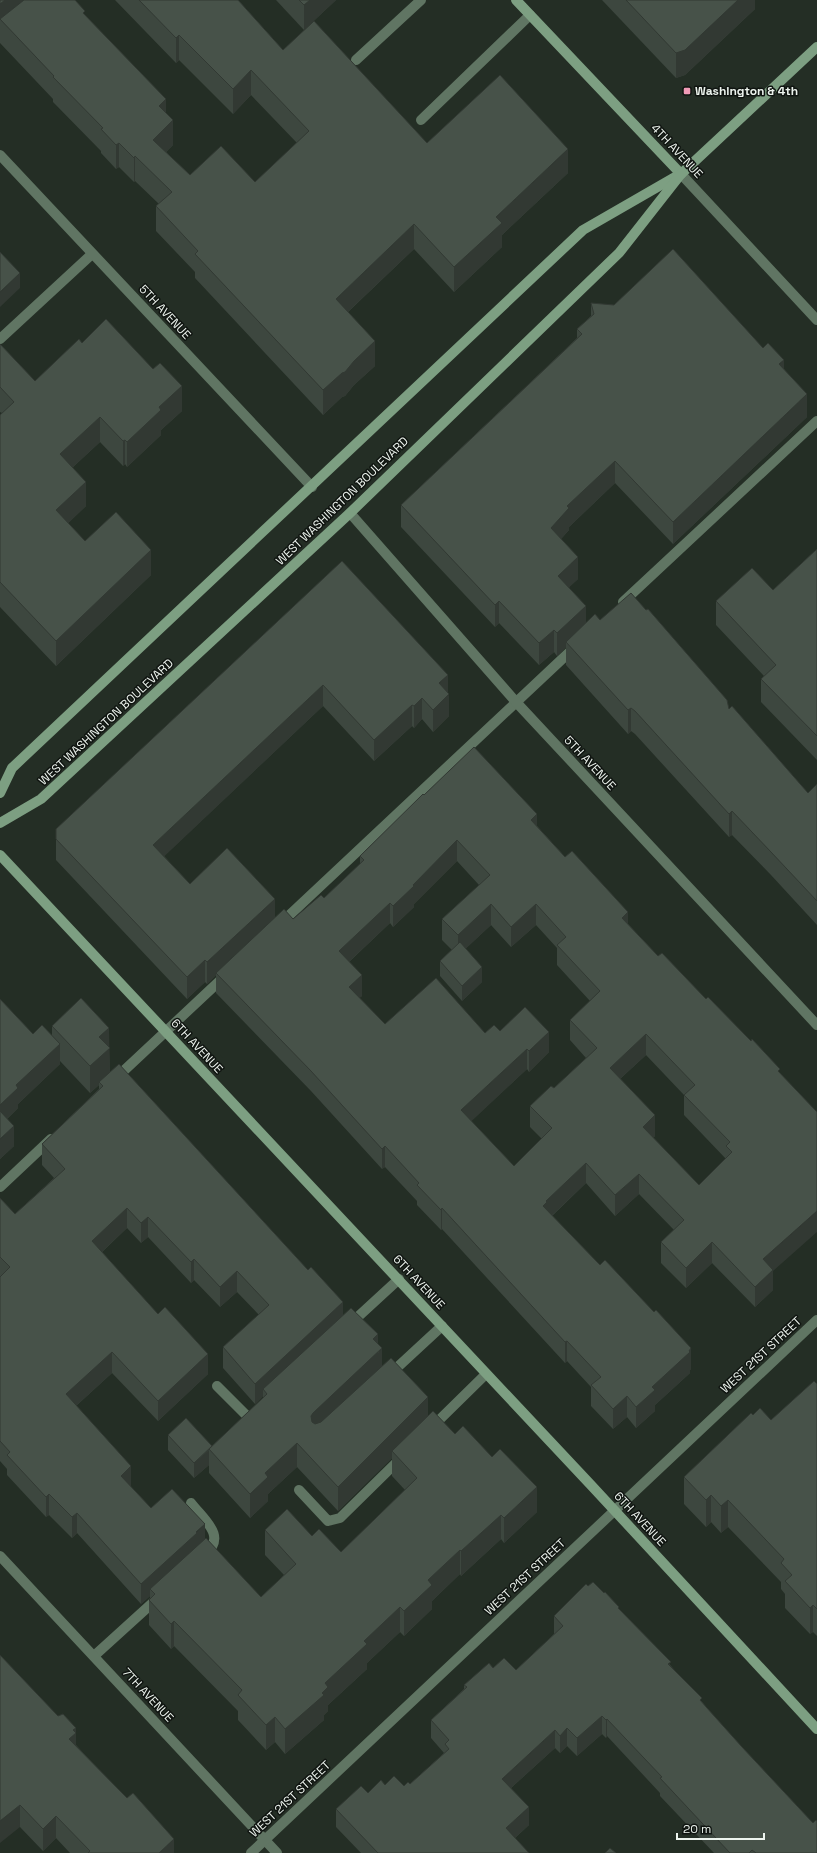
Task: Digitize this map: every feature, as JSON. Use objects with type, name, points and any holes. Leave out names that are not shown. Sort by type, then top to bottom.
[{"type":"main road","name":"4TH AVENUE","points":[[516,0],[681,174]]},
{"type":"main road","name":"WEST WASHINGTON BOULEVARD","points":[[0,823],[41,800],[350,513],[620,253],[681,174],[817,47]]},
{"type":"main road","name":"WEST WASHINGTON BOULEVARD","points":[[0,793],[12,768],[312,487],[499,308],[583,230],[681,174]]},
{"type":"main road","name":"6TH AVENUE","points":[[0,855],[399,1279],[817,1729]]},
{"type":"street","points":[[356,60],[421,0]]},
{"type":"street","points":[[421,120],[530,15]]},
{"type":"street","name":"5TH AVENUE","points":[[0,155],[312,487]]},
{"type":"street","name":"4TH AVENUE","points":[[681,174],[817,320]]},
{"type":"street","points":[[0,339],[92,254]]},
{"type":"street","points":[[615,610],[817,421]]},
{"type":"street","name":"5TH AVENUE","points":[[350,513],[516,702],[817,1025]]},
{"type":"street","points":[[273,931],[586,636]]},
{"type":"street","points":[[108,1086],[232,969]]},
{"type":"street","points":[[0,1187],[57,1134]]},
{"type":"street","points":[[344,1330],[399,1279]]},
{"type":"street","name":"WEST 21ST STREET","points":[[251,1853],[817,1320]]},
{"type":"street","points":[[384,1380],[442,1326]]},
{"type":"street","points":[[422,1438],[486,1374]]},
{"type":"street","points":[[217,1386],[249,1418],[260,1408]]},
{"type":"street","points":[[299,1490],[328,1522],[340,1518],[411,1448]]},
{"type":"street","points":[[191,1503],[214,1532],[215,1539],[213,1548],[196,1564]]},
{"type":"street","name":"7TH AVENUE","points":[[0,1556],[277,1853]]},
{"type":"street","points":[[94,1656],[166,1590]]},
{"type":"building","points":[[24,0],[75,0],[85,11],[83,13],[166,99],[159,106],[173,120],[153,140],[190,175],[221,146],[255,182],[309,131],[251,70],[233,89],[179,35],[176,38],[139,0],[238,0],[283,50],[314,21],[427,143],[500,75],[568,149],[496,217],[502,223],[454,267],[414,224],[336,299],[375,341],[345,372],[323,390],[195,254],[198,251],[156,206],[172,192],[135,156],[134,158],[119,143],[116,145],[101,129],[103,128],[53,77],[54,76],[0,19]]},
{"type":"building","points":[[299,0],[310,0],[304,5]]},
{"type":"building","points":[[626,0],[738,0],[685,50],[676,53]]},
{"type":"building","points":[[673,249],[763,348],[768,343],[784,360],[779,364],[807,394],[673,522],[615,461],[567,506],[569,508],[551,528],[578,557],[558,576],[586,606],[557,633],[554,630],[539,643],[499,601],[495,605],[401,505],[582,334],[577,329],[594,314],[591,303],[614,305]]},
{"type":"building","points":[[0,252],[20,273],[0,292]]},
{"type":"building","points":[[106,319],[153,369],[160,363],[182,386],[159,407],[161,410],[127,442],[125,440],[123,441],[100,417],[60,454],[86,482],[56,510],[85,541],[116,512],[151,550],[56,641],[0,582],[0,415],[14,402],[0,387],[0,344],[35,381],[79,339],[82,343]]},
{"type":"building","points":[[817,549],[817,736],[761,679],[776,665],[716,601],[752,568],[773,590]]},
{"type":"building","points":[[342,561],[448,675],[439,683],[449,694],[433,710],[422,698],[414,706],[412,705],[374,740],[323,685],[153,845],[190,884],[227,848],[275,899],[207,962],[205,960],[187,977],[56,839],[56,829]]},
{"type":"building","points":[[631,593],[646,610],[648,609],[727,700],[729,709],[732,706],[808,793],[817,784],[817,901],[732,811],[729,814],[635,711],[631,708],[628,710],[566,642],[595,614],[600,620]]},
{"type":"building","points":[[474,747],[537,814],[531,820],[565,857],[572,851],[628,912],[622,918],[658,956],[662,953],[706,999],[708,997],[751,1041],[752,1039],[780,1069],[778,1071],[817,1112],[817,1211],[763,1259],[773,1270],[755,1287],[712,1242],[686,1268],[661,1242],[684,1220],[639,1174],[615,1195],[586,1163],[546,1201],[547,1202],[543,1206],[600,1265],[605,1260],[654,1312],[656,1310],[691,1348],[689,1351],[690,1352],[652,1387],[655,1390],[636,1407],[627,1396],[613,1409],[591,1385],[601,1377],[567,1341],[565,1342],[442,1208],[441,1210],[417,1185],[419,1183],[385,1146],[382,1149],[311,1071],[216,973],[284,909],[293,919],[321,895],[324,898],[364,860],[360,856],[423,794],[424,795]],"holes":[[[457,840],[490,875],[442,919],[458,935],[491,904],[511,927],[536,904],[566,937],[557,945],[600,991],[570,1020],[597,1048],[554,1088],[551,1086],[530,1106],[552,1128],[514,1166],[461,1110],[527,1049],[529,1051],[549,1032],[525,1007],[500,1031],[494,1025],[485,1033],[436,978],[385,1024],[349,987],[362,975],[339,951],[390,903],[393,906]],[[646,1034],[695,1085],[684,1095],[730,1142],[726,1146],[732,1152],[699,1185],[643,1127],[655,1115],[610,1068]]]},
{"type":"building","points":[[460,942],[482,967],[462,986],[440,961]]},
{"type":"building","points":[[81,998],[109,1028],[99,1037],[110,1048],[90,1066],[52,1026]]},
{"type":"building","points":[[0,999],[33,1034],[42,1025],[60,1044],[16,1085],[18,1088],[0,1105]]},
{"type":"building","points":[[119,1064],[308,1270],[311,1267],[343,1302],[255,1384],[223,1347],[269,1305],[237,1271],[220,1287],[194,1259],[191,1262],[148,1217],[141,1223],[127,1208],[92,1241],[158,1314],[165,1307],[208,1354],[158,1401],[112,1352],[66,1394],[131,1466],[121,1476],[151,1508],[172,1489],[205,1524],[141,1584],[77,1513],[72,1517],[49,1494],[46,1497],[7,1455],[10,1452],[0,1441],[0,1277],[10,1267],[0,1257],[0,1198],[15,1214],[65,1169],[42,1144],[103,1086],[99,1082]]},
{"type":"building","points":[[0,1111],[14,1126],[0,1139]]},
{"type":"building","points":[[351,1308],[378,1334],[373,1339],[382,1348],[313,1413],[311,1416],[312,1422],[315,1424],[321,1422],[391,1358],[428,1397],[338,1487],[297,1443],[265,1473],[268,1477],[250,1494],[209,1449],[267,1394],[263,1389]]},
{"type":"building","points":[[814,1381],[817,1384],[817,1609],[813,1605],[810,1608],[785,1581],[792,1575],[781,1563],[784,1559],[728,1500],[721,1506],[711,1495],[706,1500],[684,1477],[751,1413],[753,1415],[760,1408],[771,1420]]},
{"type":"building","points":[[433,1411],[455,1434],[463,1426],[492,1457],[500,1449],[537,1487],[504,1518],[501,1515],[461,1551],[460,1550],[428,1580],[432,1585],[404,1611],[400,1607],[364,1641],[367,1644],[325,1683],[328,1687],[322,1693],[324,1695],[285,1729],[275,1717],[266,1725],[238,1695],[242,1690],[174,1621],[171,1624],[149,1600],[155,1594],[150,1589],[206,1538],[261,1597],[296,1564],[265,1530],[287,1509],[312,1536],[319,1529],[341,1552],[417,1478],[392,1451]]},
{"type":"building","points":[[186,1418],[212,1446],[194,1463],[168,1435]]},
{"type":"building","points":[[593,1582],[604,1593],[605,1592],[619,1607],[618,1608],[671,1662],[668,1664],[702,1698],[700,1700],[707,1708],[813,1823],[816,1820],[817,1821],[817,1853],[756,1853],[752,1850],[749,1853],[730,1853],[660,1778],[662,1777],[607,1719],[606,1720],[602,1716],[577,1738],[567,1728],[560,1736],[555,1730],[502,1779],[529,1807],[506,1828],[529,1853],[378,1853],[336,1809],[361,1786],[368,1793],[381,1780],[385,1785],[394,1776],[404,1786],[408,1782],[410,1784],[449,1749],[445,1744],[449,1740],[431,1720],[467,1687],[464,1685],[489,1663],[493,1668],[504,1658],[516,1670],[563,1626],[554,1616],[586,1584],[588,1586]]},
{"type":"building","points":[[0,1655],[58,1716],[63,1714],[76,1728],[73,1730],[76,1733],[69,1739],[127,1798],[133,1793],[174,1839],[159,1853],[88,1853],[90,1851],[56,1816],[43,1829],[20,1805],[0,1821]]},
{"type":"building","points":[[610,1848],[616,1853],[605,1853]]},
{"type":"place","name":"Washington & 4th","points":[[687,91]]}]
